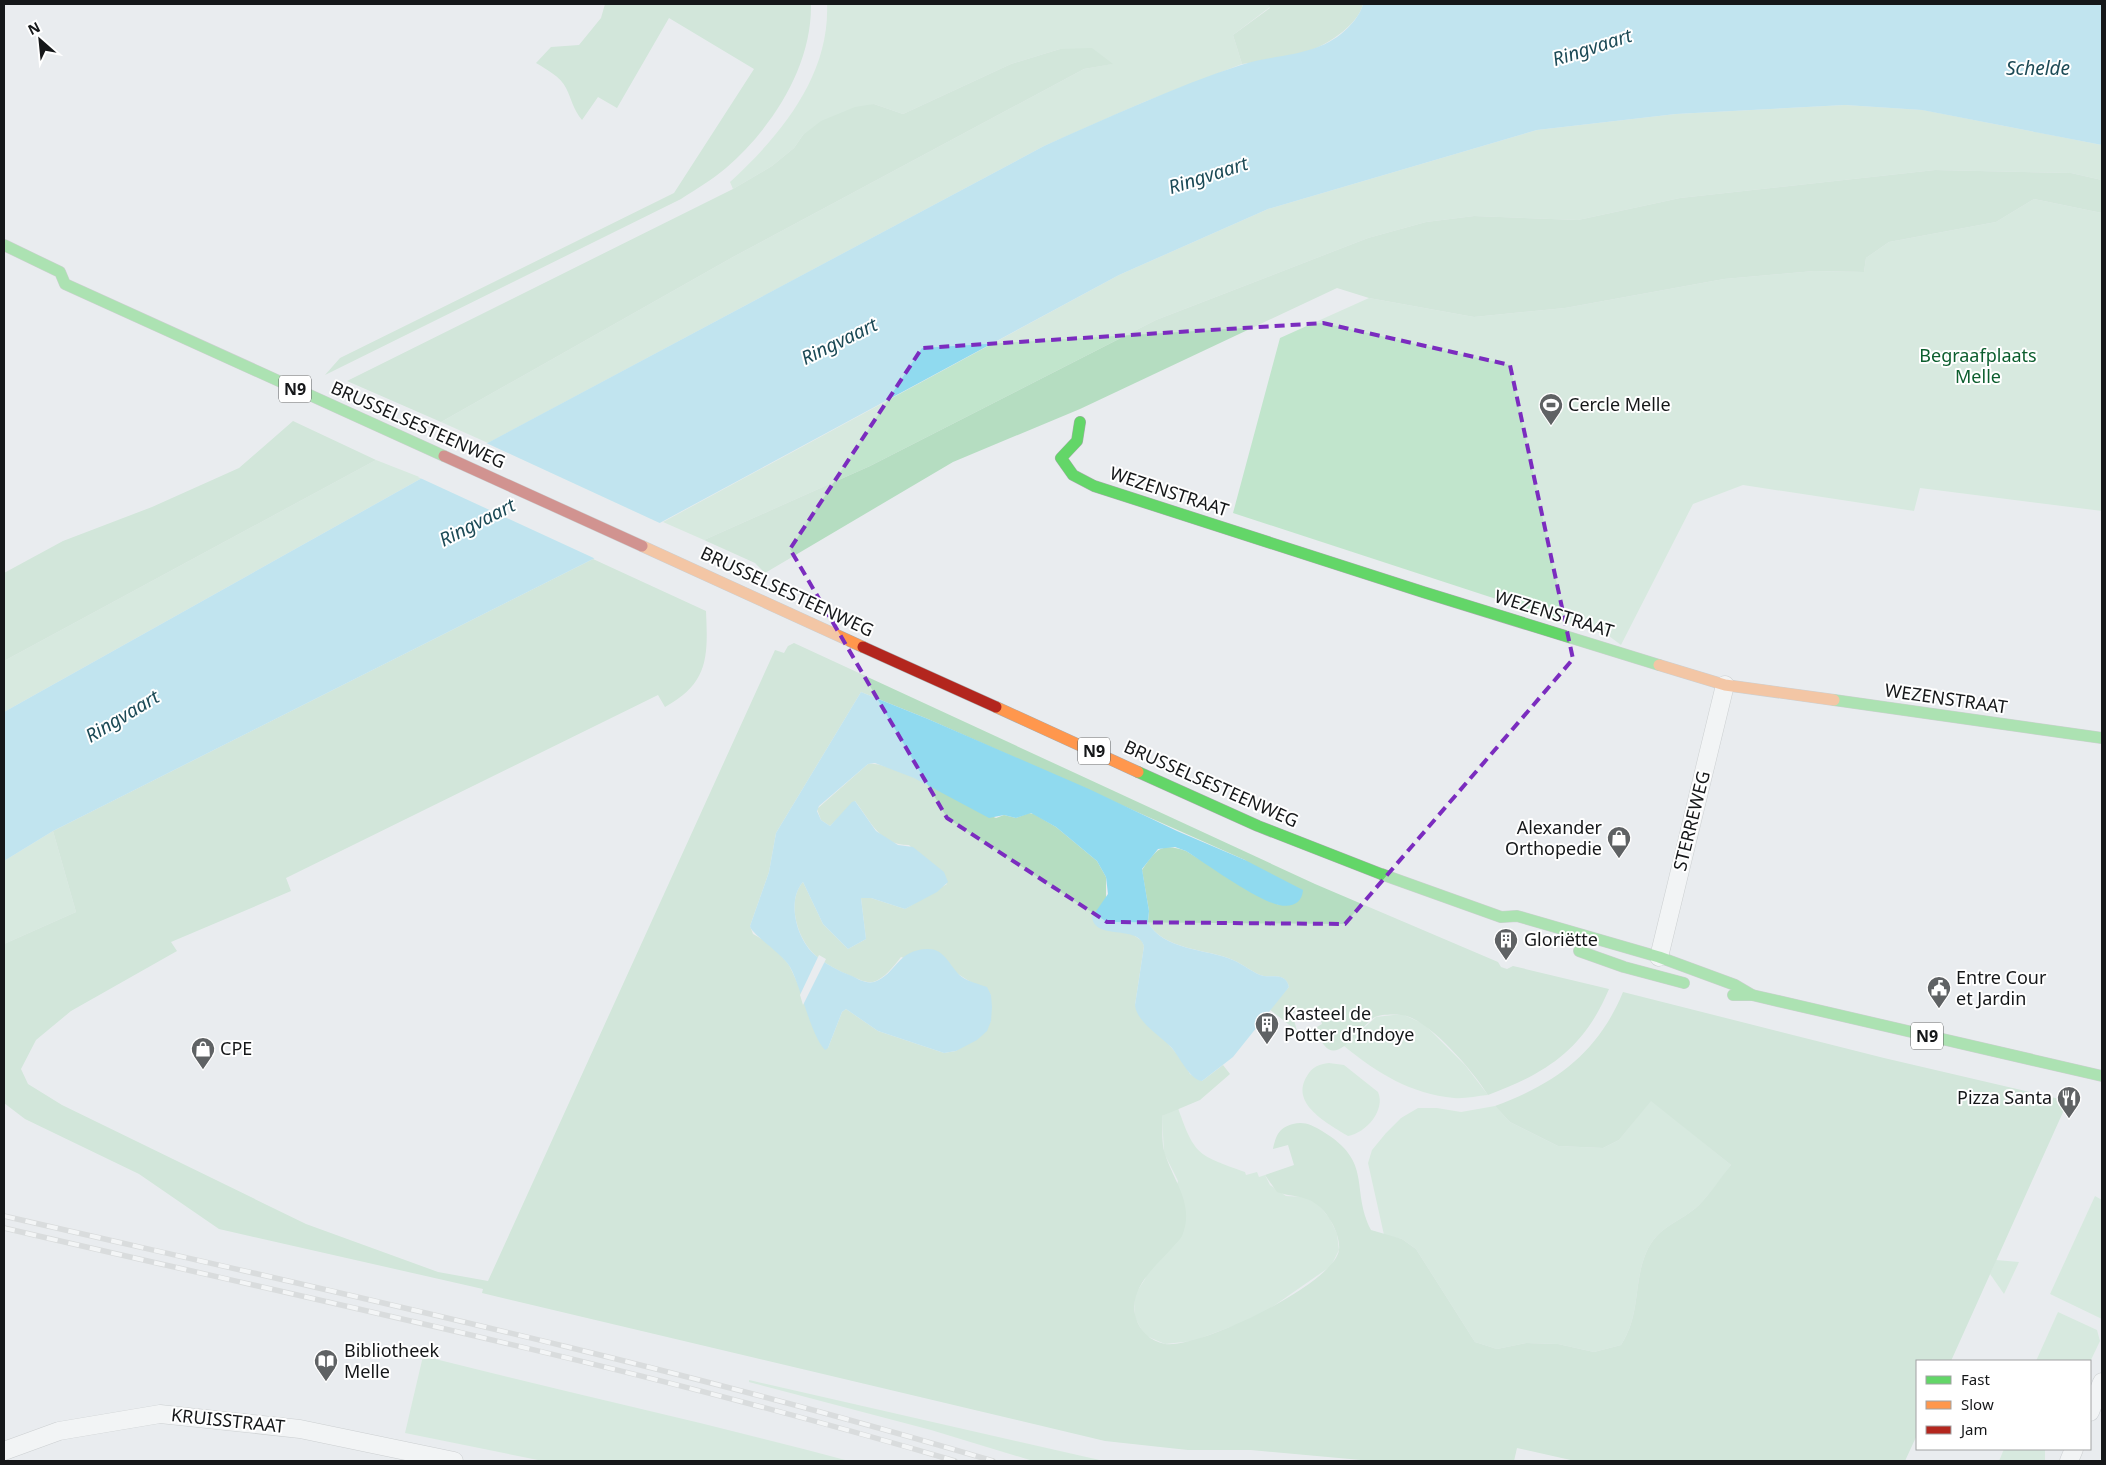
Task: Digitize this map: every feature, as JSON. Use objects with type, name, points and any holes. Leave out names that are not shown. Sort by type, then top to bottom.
[{"type":"main road","name":"BRUSSELSESTEENWEG","points":[[4,246],[60,272],[65,284],[1258,826],[1381,874],[1501,917],[1517,916],[1659,957],[1735,985],[1752,995]]},
{"type":"main road","points":[[53,288],[65,284]]},
{"type":"main road","name":"WEZENSTRAAT","points":[[1080,422],[1077,441],[1061,458],[1073,475],[1094,486],[1422,592],[1725,685],[2102,738]]},
{"type":"main road","name":"BRUSSELSESTEENWEG","points":[[1501,917],[1512,928]]},
{"type":"main road","points":[[1568,947],[1624,967],[1697,986]]},
{"type":"main road","name":"BRUSSELSESTEENWEG","points":[[1715,990],[1733,995],[1752,995],[2102,1076]]},
{"type":"street","name":"STERREWEG","points":[[1659,957],[1725,685]]},
{"type":"street","points":[[2091,1410],[2102,1382]]},
{"type":"street","name":"KRUISSTRAAT","points":[[4,1451],[59,1431],[160,1414],[300,1429],[454,1461]]},
{"type":"highlighted area","points":[[1323,323],[1510,365],[1573,659],[1345,924],[1107,922],[947,818],[790,549],[922,348]]},
{"type":"green space","points":[[605,4],[811,4],[810,27],[805,51],[797,73],[773,115],[743,152],[710,180],[681,199],[325,375],[340,358],[674,193],[754,69],[669,18],[617,108],[598,97],[582,120],[561,80],[536,63],[551,47],[579,45],[601,18]]},
{"type":"green space","points":[[827,4],[1268,4],[1270,7],[1233,35],[1242,64],[1144,102],[1044,146],[488,443],[441,422],[733,257],[1084,69],[1112,64],[1060,49],[1011,64],[903,114],[874,104],[803,135],[794,148],[772,166],[733,189],[730,182],[767,145],[798,103],[811,80],[820,56],[826,30]]},
{"type":"green space","points":[[1268,4],[1363,4],[1360,12],[1347,28],[1321,46],[1288,57],[1242,64],[1233,35],[1270,8]]},
{"type":"green space","points":[[1092,48],[1113,64],[1084,69],[733,257],[441,422],[347,381],[733,189],[772,166],[794,148],[803,135],[821,121],[855,107],[874,104],[903,114],[1011,64],[1060,49]]},
{"type":"green space","points":[[1845,105],[1923,110],[2102,145],[2102,180],[2071,173],[1935,170],[1680,198],[1578,220],[1474,216],[1426,222],[1368,238],[1156,320],[870,466],[704,540],[663,522],[1119,275],[1268,209],[1537,130],[1676,114]]},
{"type":"green space","points":[[1935,170],[2071,173],[2102,180],[2102,213],[2034,199],[1996,222],[1889,242],[1866,258],[1864,272],[1814,271],[1724,279],[1565,308],[1474,317],[1369,298],[1337,288],[1080,409],[953,462],[765,573],[755,563],[704,540],[870,466],[1156,320],[1368,238],[1426,222],[1474,216],[1578,220],[1680,198]]},
{"type":"green space","name":"Cercle Melle","points":[[2034,199],[2102,213],[2102,511],[1920,488],[1914,511],[1743,485],[1693,504],[1621,645],[1609,636],[1233,513],[1280,338],[1369,298],[1474,317],[1565,308],[1724,279],[1814,271],[1864,272],[1866,258],[1889,242],[1996,222]]},
{"type":"green space","points":[[293,421],[376,460],[4,661],[4,573],[63,541],[152,507],[239,468]]},
{"type":"green space","points":[[376,460],[422,478],[4,712],[4,661]]},
{"type":"green space","points":[[593,559],[706,611],[707,642],[703,667],[698,678],[679,698],[665,707],[658,695],[286,878],[291,891],[171,942],[177,951],[71,1011],[36,1040],[21,1069],[28,1084],[62,1105],[306,1224],[438,1272],[488,1281],[775,650],[784,653],[788,646],[794,643],[1315,884],[1498,962],[1501,967],[1507,969],[1513,966],[1609,989],[1588,1028],[1561,1056],[1546,1068],[1528,1078],[1488,1095],[1450,1048],[1413,1018],[1392,1014],[1377,1016],[1343,1047],[1330,1050],[1324,1045],[1318,1034],[1317,1027],[1322,1024],[1317,1007],[1292,1013],[1297,1031],[1269,1009],[1289,987],[1285,980],[1279,977],[1260,975],[1223,956],[1174,943],[1155,931],[1148,922],[1149,911],[1142,870],[1155,853],[1170,847],[1186,851],[1251,891],[1279,905],[1245,860],[928,719],[861,692],[776,833],[769,872],[750,926],[753,934],[772,945],[789,965],[828,1048],[842,1012],[846,1009],[878,1031],[944,1053],[956,1051],[991,1021],[991,995],[958,974],[901,957],[889,972],[881,978],[873,982],[864,981],[842,972],[823,961],[815,955],[803,940],[796,920],[795,899],[803,882],[823,924],[848,949],[866,939],[861,898],[871,898],[905,909],[947,884],[909,845],[890,841],[883,836],[871,824],[855,801],[830,826],[821,820],[817,809],[868,764],[878,764],[911,776],[996,818],[1004,815],[1016,818],[1029,813],[1034,814],[1056,827],[1097,861],[1106,877],[1106,897],[1144,946],[1135,1005],[1182,1060],[1190,1074],[1202,1081],[1223,1065],[1230,1074],[1200,1100],[1162,1116],[1164,1150],[1185,1204],[1185,1225],[1180,1239],[1151,1270],[1139,1288],[1134,1307],[1140,1327],[1150,1338],[1160,1343],[1182,1343],[1206,1336],[1263,1312],[1314,1280],[1331,1264],[1339,1250],[1339,1244],[1333,1224],[1325,1212],[1307,1199],[1277,1192],[1265,1175],[1294,1165],[1288,1145],[1273,1149],[1281,1130],[1293,1124],[1304,1123],[1322,1131],[1338,1142],[1349,1154],[1355,1165],[1365,1215],[1371,1230],[1402,1239],[1416,1249],[1475,1342],[1497,1349],[1526,1343],[1558,1344],[1594,1352],[1621,1345],[1632,1322],[1639,1276],[1646,1253],[1651,1244],[1663,1230],[1699,1205],[1731,1165],[1651,1101],[1619,1140],[1603,1148],[1558,1146],[1510,1122],[1495,1106],[1537,1087],[1572,1064],[1601,1032],[1613,1014],[1623,992],[1884,1058],[2068,1101],[1951,1360],[1916,1360],[1916,1437],[1905,1461],[1575,1461],[1517,1448],[1514,1461],[1372,1461],[1251,1450],[1188,1450],[1105,1441],[482,1293],[483,1289],[219,1229],[139,1174],[25,1119],[4,1103],[4,944],[76,912],[53,831]]},
{"type":"green space","points":[[53,831],[76,912],[4,944],[4,861]]},
{"type":"green space","points":[[1402,1014],[1424,1024],[1465,1065],[1488,1095],[1458,1098],[1423,1092],[1395,1081],[1369,1065],[1344,1046],[1376,1017]]},
{"type":"green space","points":[[1329,1063],[1344,1065],[1378,1092],[1380,1099],[1377,1113],[1368,1126],[1355,1134],[1348,1136],[1331,1126],[1314,1112],[1303,1096],[1303,1086],[1311,1070],[1316,1066]]},
{"type":"green space","points":[[1651,1100],[1731,1165],[1699,1205],[1663,1230],[1651,1244],[1646,1253],[1639,1276],[1632,1322],[1621,1345],[1594,1352],[1558,1344],[1526,1343],[1497,1349],[1475,1342],[1416,1249],[1402,1239],[1384,1235],[1368,1163],[1372,1150],[1401,1118],[1418,1108],[1437,1108],[1461,1112],[1495,1106],[1510,1122],[1558,1146],[1603,1148],[1619,1140]]},
{"type":"green space","points":[[1178,1108],[1189,1136],[1201,1152],[1208,1157],[1245,1172],[1246,1175],[1257,1172],[1259,1177],[1265,1175],[1270,1185],[1286,1196],[1304,1197],[1318,1204],[1330,1219],[1337,1234],[1339,1250],[1331,1266],[1268,1310],[1241,1323],[1193,1341],[1165,1344],[1144,1335],[1135,1317],[1134,1296],[1145,1279],[1178,1181],[1164,1153],[1162,1116]]},
{"type":"green space","points":[[2095,1196],[2102,1200],[2102,1319],[2050,1294]]},
{"type":"green space","points":[[1996,1260],[2019,1262],[2004,1294],[1990,1274]]},
{"type":"green space","points":[[2058,1312],[2097,1330],[2100,1341],[2091,1360],[2036,1360]]},
{"type":"green space","points":[[423,1356],[849,1461],[543,1461],[405,1433]]},
{"type":"green space","points":[[749,1380],[1104,1461],[1033,1461],[931,1430],[749,1382]]},
{"type":"green space","points":[[2004,1450],[2045,1450],[2045,1461],[1999,1461]]},
{"type":"water","points":[[1363,4],[2102,4],[2102,145],[1922,110],[1845,105],[1676,114],[1537,130],[1268,209],[1119,275],[593,559],[53,831],[4,861],[4,712],[422,478],[1044,146],[1191,83],[1254,61],[1318,47],[1344,31],[1358,16]]},
{"type":"water","points":[[861,692],[1089,789],[1177,831],[1245,860],[1303,890],[1301,898],[1296,904],[1284,906],[1269,902],[1186,851],[1175,847],[1158,849],[1142,869],[1149,911],[1148,922],[1155,931],[1174,943],[1222,956],[1260,975],[1283,978],[1288,983],[1289,987],[1233,1057],[1202,1081],[1197,1079],[1189,1072],[1171,1047],[1149,1028],[1140,1017],[1135,1005],[1144,946],[1140,939],[1134,936],[1101,929],[1095,924],[1092,917],[1108,894],[1106,877],[1097,861],[1056,827],[1031,813],[1016,818],[1004,815],[989,818],[914,778],[875,763],[868,764],[819,806],[817,811],[821,820],[830,826],[855,801],[876,831],[898,845],[913,847],[944,872],[948,882],[937,892],[905,909],[871,898],[861,898],[866,939],[848,949],[823,924],[803,882],[795,899],[795,909],[796,920],[803,940],[819,958],[837,970],[868,982],[881,979],[910,953],[928,949],[939,952],[944,955],[962,977],[987,987],[991,995],[991,1021],[987,1031],[977,1040],[956,1051],[944,1053],[878,1031],[846,1009],[842,1012],[828,1048],[825,1050],[810,1023],[790,967],[750,926],[769,872],[776,833]]},
{"type":"pier","points":[[484,442],[664,525],[598,560],[418,477]]},
{"type":"pier","points":[[819,955],[826,959],[803,1005],[800,995]]},
{"type":"railway","points":[[4,1216],[376,1301],[624,1361],[747,1392],[993,1461]]},
{"type":"railway","points":[[4,1228],[600,1366],[837,1427],[955,1461]]},
{"type":"traffic: fast","points":[[4,245],[60,272],[65,284],[444,456]]},
{"type":"traffic: fast","points":[[1080,422],[1077,441],[1061,458],[1073,475],[1094,486],[1423,592],[1659,665]]},
{"type":"traffic: fast","points":[[1834,700],[2102,738]]},
{"type":"traffic: fast","points":[[1138,772],[1258,826],[1381,874],[1501,917],[1517,916],[1659,957],[1735,985],[1752,995]]},
{"type":"traffic: fast","points":[[1579,951],[1624,967],[1684,983]]},
{"type":"traffic: fast","points":[[1733,995],[1752,995],[2102,1076]]},
{"type":"traffic: slow","points":[[642,546],[863,647]]},
{"type":"traffic: slow","points":[[1659,665],[1725,685],[1834,700]]},
{"type":"traffic: slow","points":[[996,707],[1138,772]]},
{"type":"traffic: jam","points":[[444,456],[642,546]]},
{"type":"traffic: jam","points":[[863,647],[996,707]]},
{"type":"place","name":"Cercle Melle","points":[[1551,426]]},
{"type":"place","name":"Alexander Orthopedie","points":[[1619,859]]},
{"type":"place","name":"Gloriëtte","points":[[1506,961]]},
{"type":"place","name":"Entre Cour et Jardin","points":[[1939,1009]]},
{"type":"place","name":"Kasteel de Potter d'Indoye","points":[[1267,1045]]},
{"type":"place","name":"CPE","points":[[203,1070]]},
{"type":"place","name":"Pizza Santa","points":[[2069,1119]]},
{"type":"place","name":"Bibliotheek Melle","points":[[326,1382]]},
{"type":"water label","name":"Ringvaart","points":[[1592,47]]},
{"type":"water label","name":"Schelde","points":[[2038,68]]},
{"type":"water label","name":"Ringvaart","points":[[1208,175]]},
{"type":"water label","name":"Ringvaart","points":[[839,341]]},
{"type":"water label","name":"Ringvaart","points":[[477,522]]},
{"type":"water label","name":"Ringvaart","points":[[122,716]]},
{"type":"park label","name":"Begraafplaats Melle","points":[[1978,366]]}]
